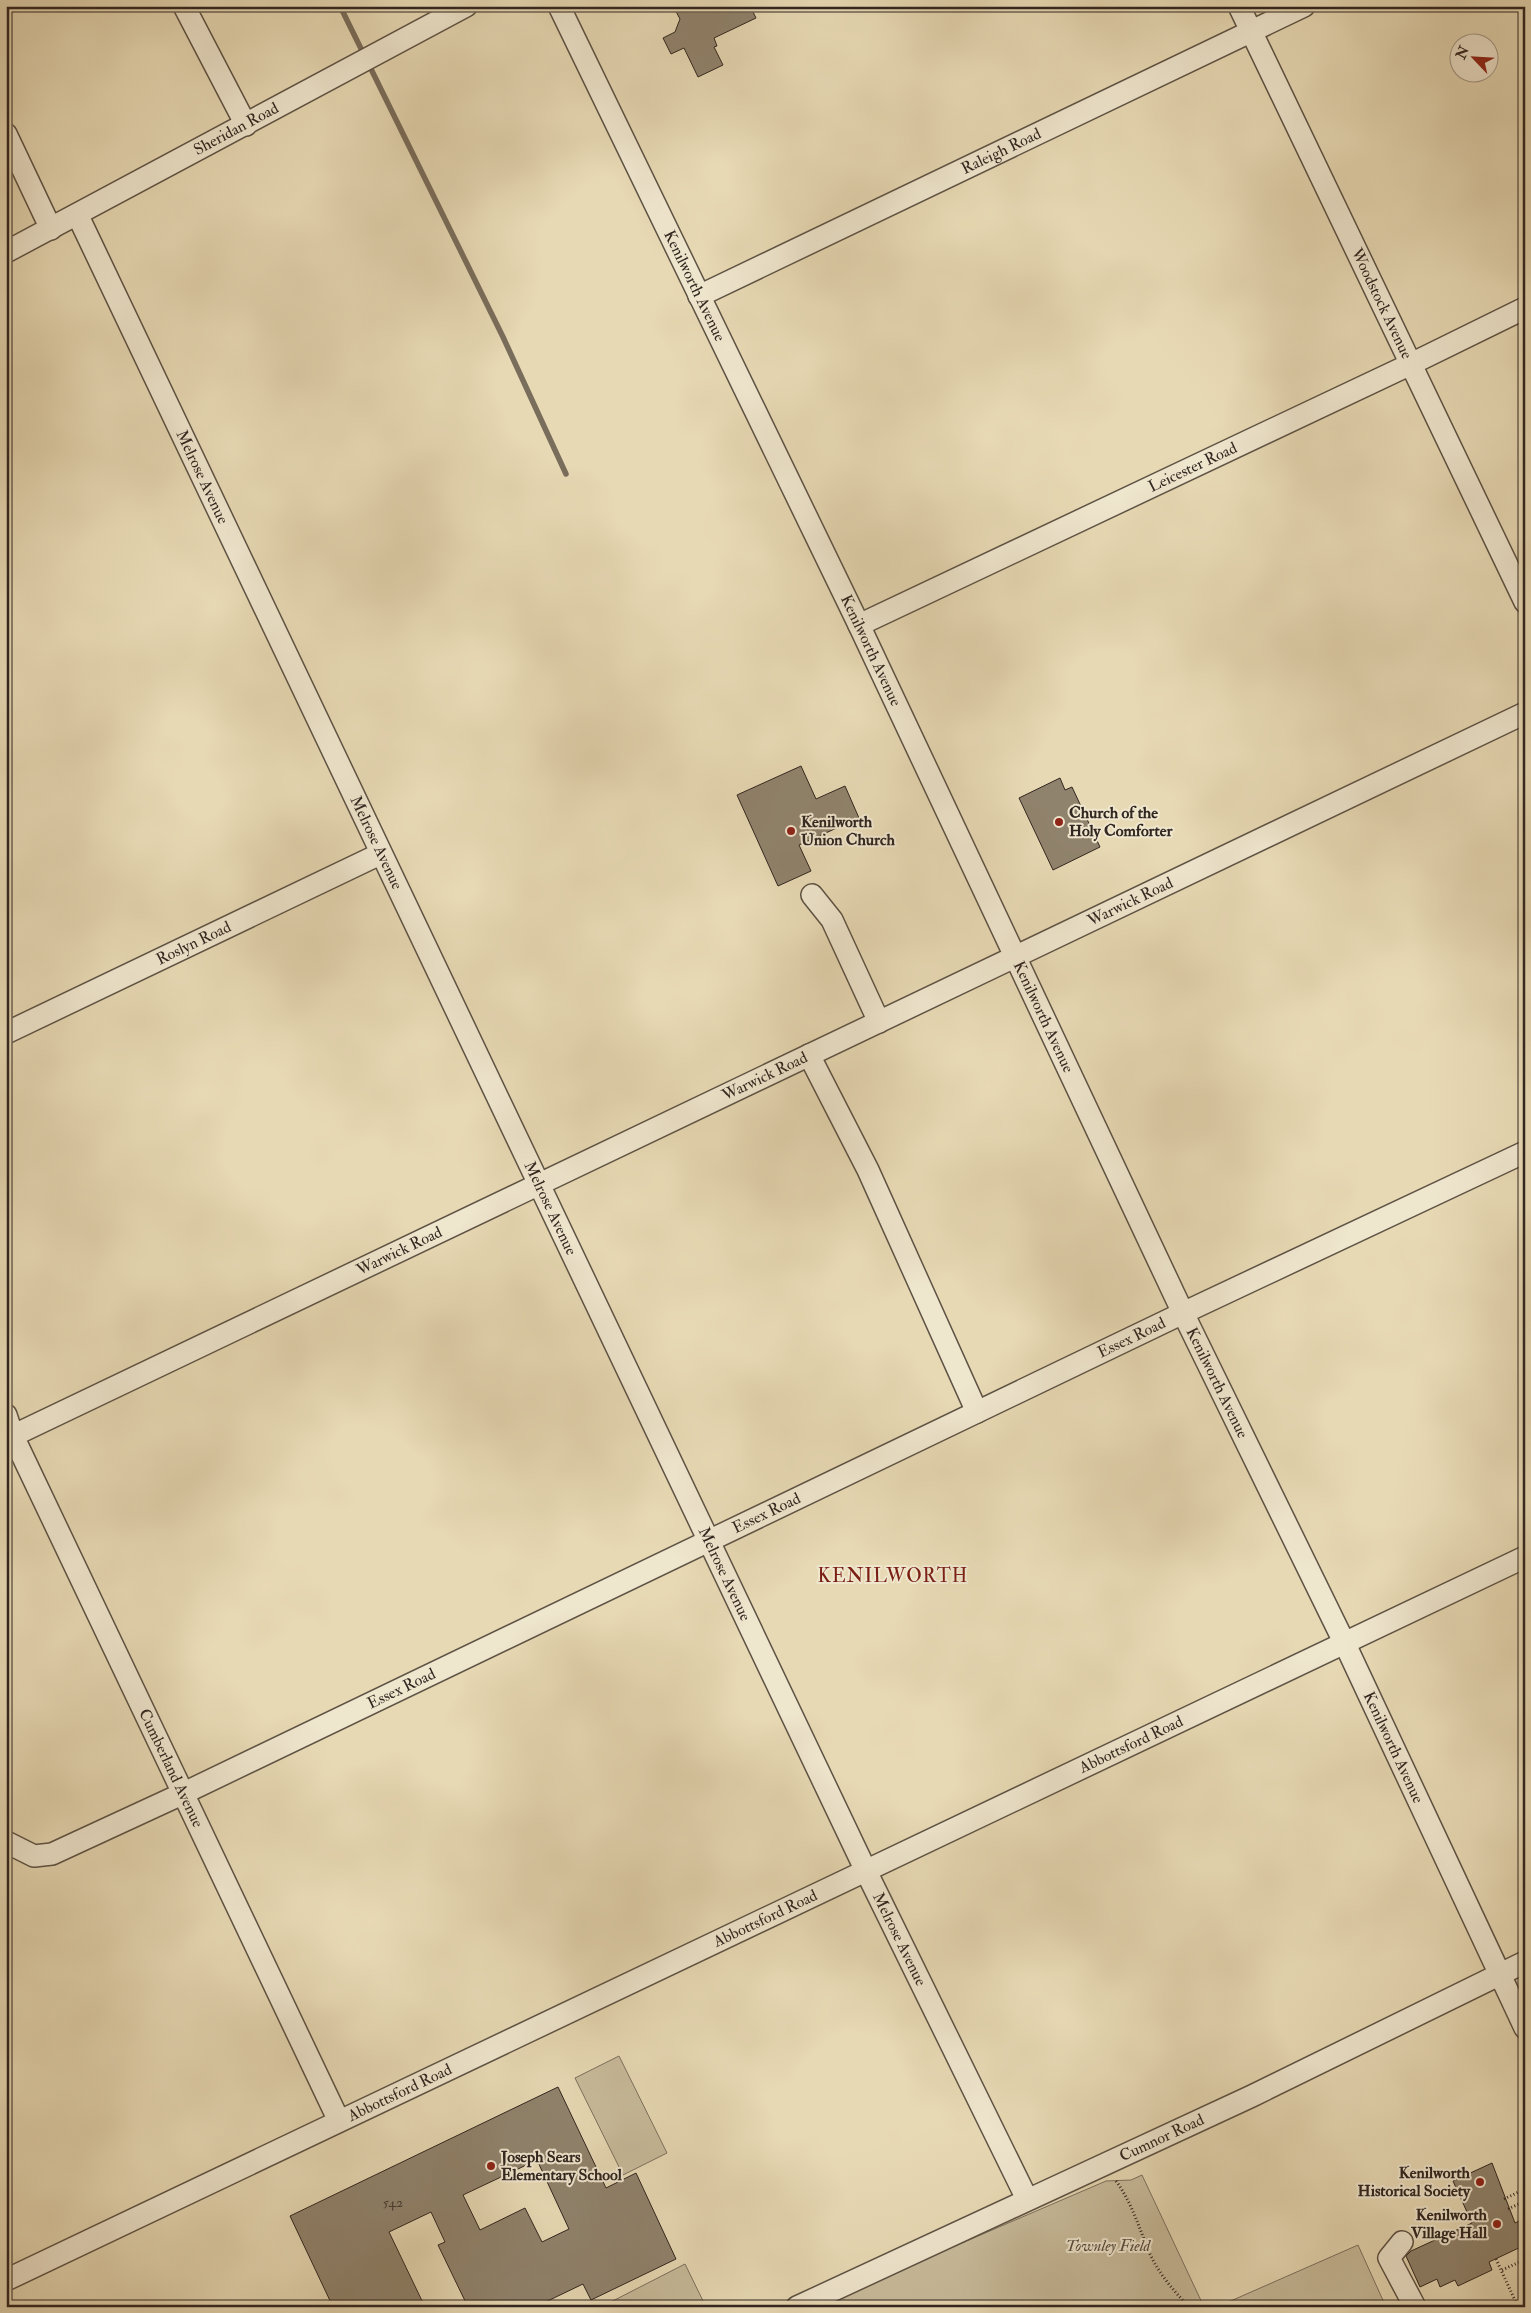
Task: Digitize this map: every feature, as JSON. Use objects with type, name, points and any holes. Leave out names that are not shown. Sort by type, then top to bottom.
[{"type":"street","points":[[184,6],[246,125]]},
{"type":"street","name":"Sheridan Road","points":[[6,252],[78,216],[466,6]]},
{"type":"street","name":"Kenilworth Avenue","points":[[559,6],[859,626],[1183,1313],[1345,1644],[1498,1974],[1525,2028]]},
{"type":"street","name":"Woodstock Avenue","points":[[1239,6],[1525,602]]},
{"type":"street","name":"Raleigh Road","points":[[700,296],[1304,6]]},
{"type":"street","points":[[6,134],[52,229]]},
{"type":"street","name":"Melrose Avenue","points":[[78,216],[380,854],[710,1540],[866,1871],[1027,2199]]},
{"type":"street","name":"Leicester Road","points":[[859,626],[1525,308]]},
{"type":"street","name":"Warwick Road","points":[[10,1437],[1525,713]]},
{"type":"street","name":"Roslyn Road","points":[[6,1033],[380,854]]},
{"type":"street","points":[[812,895],[832,920],[879,1022]]},
{"type":"street","points":[[809,1055],[868,1170],[978,1412]]},
{"type":"street","name":"Essex Road","points":[[6,1842],[34,1856],[52,1854],[184,1794],[1183,1313],[1525,1152]]},
{"type":"street","name":"Cumberland Avenue","points":[[6,1415],[10,1437],[184,1794],[339,2122]]},
{"type":"street","name":"Abbottsford Road","points":[[6,2280],[1525,1557]]},
{"type":"street","name":"Cumnor Road","points":[[797,2307],[1261,2091],[1525,1962]]},
{"type":"street","points":[[1402,2242],[1390,2258],[1416,2307]]},
{"type":"path","points":[[1104,2164],[1128,2198],[1151,2256],[1172,2290],[1189,2307]]},
{"type":"path","points":[[1504,2199],[1525,2189]]},
{"type":"path","points":[[1508,2209],[1525,2201]]},
{"type":"path","points":[[1502,2270],[1524,2260],[1519,2248]]},
{"type":"path","points":[[1496,2259],[1518,2307]]},
{"type":"green space","points":[[619,2056],[667,2153],[623,2175],[575,2078]]},
{"type":"green space","name":"Townley Field","points":[[1142,2175],[1204,2307],[813,2307],[1106,2181],[1131,2180]]},
{"type":"green space","points":[[1358,2245],[1386,2307],[1217,2307]]},
{"type":"green space","points":[[685,2264],[706,2307],[601,2307]]},
{"type":"building","points":[[673,6],[750,6],[756,18],[714,38],[717,46],[714,47],[723,65],[698,77],[684,48],[671,54],[663,38],[675,32],[680,19]]},
{"type":"building","name":"Kenilworth Union Church","points":[[801,766],[816,799],[845,786],[859,818],[799,845],[811,871],[778,886],[737,795]]},
{"type":"building","name":"Church of the Holy Comforter","points":[[1060,778],[1065,790],[1072,787],[1100,847],[1053,870],[1019,798]]},
{"type":"building","points":[[558,2087],[606,2188],[636,2173],[676,2259],[591,2300],[583,2284],[535,2307],[468,2307],[438,2245],[445,2242],[431,2212],[389,2232],[425,2307],[333,2307],[290,2216]],"holes":[[[537,2160],[569,2229],[542,2242],[525,2208],[480,2230],[463,2195]]]},
{"type":"building","name":"Kenilworth Village Hall","points":[[1492,2163],[1515,2223],[1525,2218],[1525,2245],[1489,2262],[1492,2270],[1458,2286],[1455,2280],[1440,2287],[1437,2279],[1420,2287],[1406,2256],[1411,2251],[1472,2223],[1453,2181]]},
{"type":"waterway","points":[[340,6],[503,337],[566,474]]},
{"type":"place","name":"Church of the Holy Comforter","points":[[1059,822]]},
{"type":"place","name":"Kenilworth Union Church","points":[[791,831]]},
{"type":"place","name":"Joseph Sears Elementary School","points":[[491,2166]]},
{"type":"place","name":"Kenilworth Historical Society","points":[[1480,2182]]},
{"type":"place","name":"Kenilworth Village Hall","points":[[1497,2224]]},
{"type":"district","name":"KENILWORTH","points":[[893,1576]]}]
